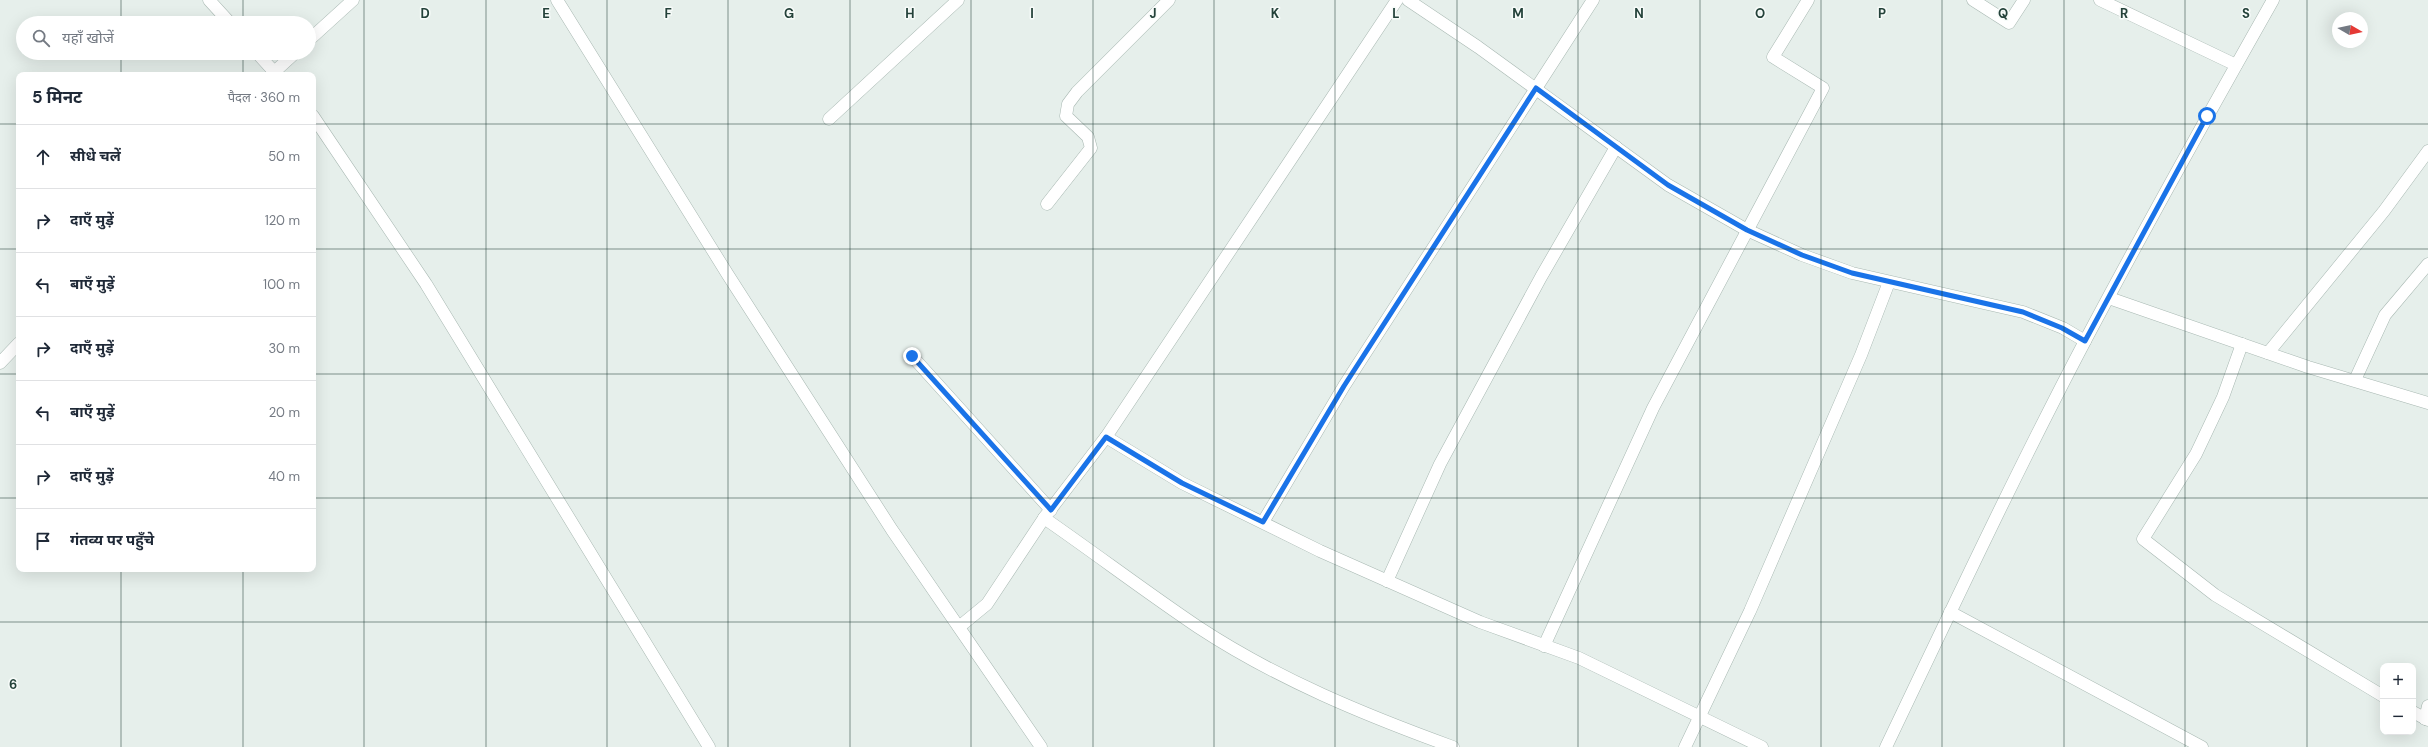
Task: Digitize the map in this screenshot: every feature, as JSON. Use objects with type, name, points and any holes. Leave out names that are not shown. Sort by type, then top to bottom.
[{"type":"street","points":[[209,0],[224,16]]},
{"type":"street","points":[[316,34],[353,0]]},
{"type":"street","points":[[557,0],[728,275],[892,530],[1041,747]]},
{"type":"street","points":[[830,119],[958,0]]},
{"type":"street","points":[[1047,204],[1091,148],[1088,138],[1066,116],[1068,104],[1077,92],[1169,0]]},
{"type":"street","points":[[959,628],[987,604],[1048,514],[1106,437],[1396,0]]},
{"type":"street","points":[[1408,0],[1536,88],[1668,185],[1747,230],[1809,257],[1852,273],[2023,312],[2062,328],[2085,341]]},
{"type":"street","points":[[1263,522],[1344,386],[1593,0]]},
{"type":"street","points":[[1544,646],[1653,408],[1823,88],[1773,57],[1808,0]]},
{"type":"street","points":[[1973,0],[2009,23],[2024,0]]},
{"type":"street","points":[[2100,0],[2236,65]]},
{"type":"street","points":[[1886,747],[1950,612],[2085,341],[2273,0]]},
{"type":"street","points":[[263,60],[272,72]]},
{"type":"street","points":[[276,72],[288,60]]},
{"type":"street","points":[[316,120],[426,284],[709,747]]},
{"type":"street","points":[[1387,581],[1440,464],[1541,277],[1616,147]]},
{"type":"street","points":[[2268,353],[2384,211],[2428,151]]},
{"type":"street","points":[[2355,380],[2384,315],[2428,264]]},
{"type":"street","points":[[1685,747],[1750,611],[1861,354],[1888,282]]},
{"type":"street","points":[[2109,298],[2268,353],[2428,403]]},
{"type":"street","points":[[2242,344],[2223,397],[2196,454],[2143,539],[2215,595],[2380,694]]},
{"type":"street","points":[[0,363],[16,346]]},
{"type":"street","points":[[912,356],[1048,514],[1199,628],[1309,688],[1387,723],[1453,747]]},
{"type":"street","points":[[1106,437],[1182,483],[1387,581],[1480,622],[1579,658],[1700,715],[1762,747]]},
{"type":"street","points":[[1950,612],[2202,747]]},
{"type":"street","points":[[2416,714],[2427,720],[2428,706]]},
{"type":"route","points":[[912,356],[1051,510],[1106,437],[1182,483],[1263,522],[1344,386],[1536,88],[1668,185],[1747,230],[1802,255],[1852,273],[2023,312],[2062,328],[2085,341],[2207,116]]}]
